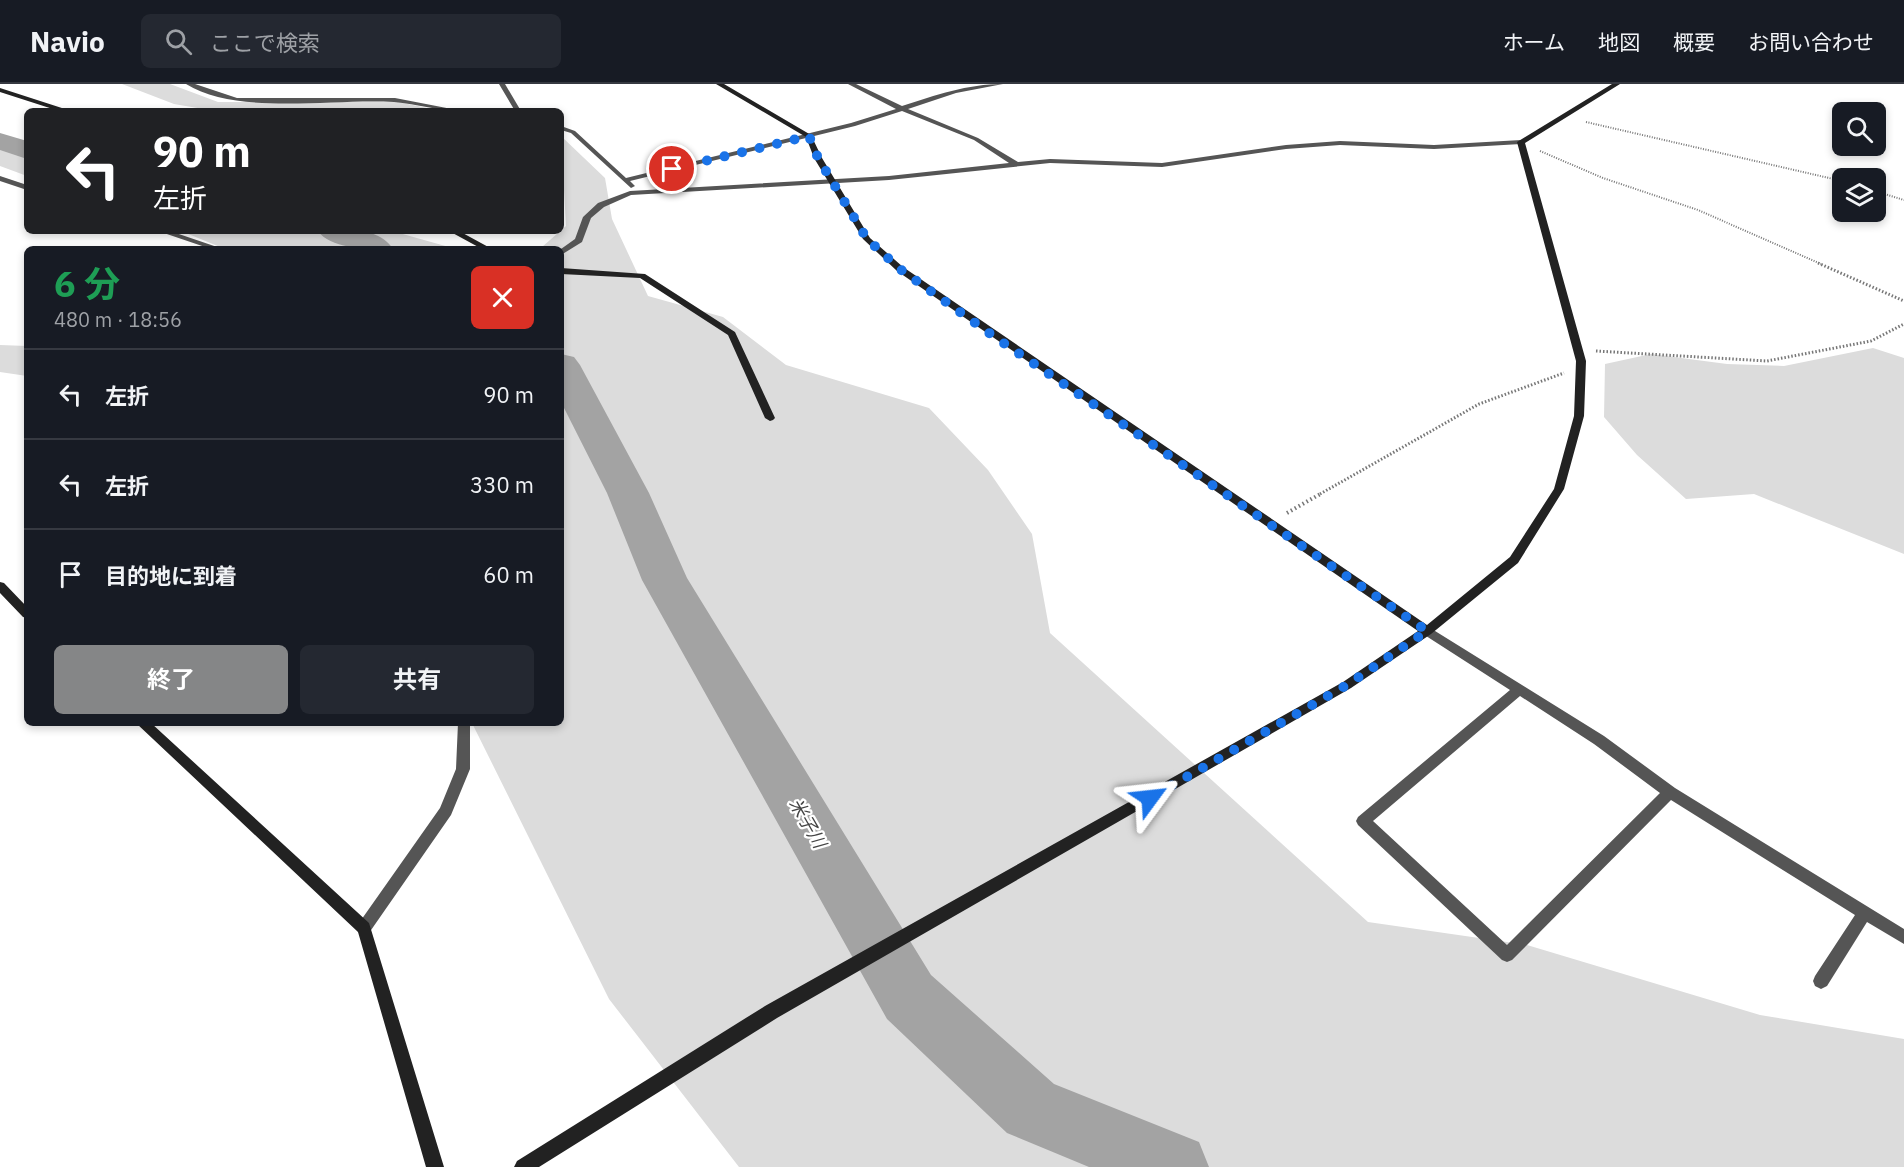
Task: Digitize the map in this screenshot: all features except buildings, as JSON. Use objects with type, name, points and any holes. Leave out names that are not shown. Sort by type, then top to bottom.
[{"type":"street","points":[[189,84],[236,100],[395,100],[442,108]]},
{"type":"street","points":[[502,84],[516,108]]},
{"type":"street","points":[[719,84],[809,136],[818,158],[867,239],[900,269],[1427,631],[1599,740],[1670,792],[1904,937]]},
{"type":"street","points":[[851,84],[900,108],[976,139],[1016,164]]},
{"type":"street","points":[[626,180],[853,125],[955,91],[1000,84]]},
{"type":"street","points":[[564,251],[579,240],[588,218],[601,205],[630,193],[889,178],[1050,161],[1162,165],[1286,147],[1330,144],[1434,147],[1521,142],[1617,84]]},
{"type":"street","points":[[0,90],[57,108]]},
{"type":"street","points":[[564,129],[573,132],[626,180],[631,186],[630,193]]},
{"type":"street","points":[[524,1167],[771,1012],[1347,685],[1427,631],[1514,560],[1560,489],[1580,416],[1581,366],[1521,142]]},
{"type":"street","points":[[0,178],[24,187]]},
{"type":"street","points":[[172,234],[210,246]]},
{"type":"street","points":[[459,234],[482,246]]},
{"type":"street","points":[[564,271],[642,276],[732,334],[770,418]]},
{"type":"street","points":[[0,586],[24,611]]},
{"type":"street","points":[[1519,690],[1363,821],[1507,955],[1670,792]]},
{"type":"street","points":[[145,726],[364,928],[435,1167]]},
{"type":"street","points":[[364,928],[446,811],[463,769],[464,726]]},
{"type":"street","points":[[1821,981],[1864,913]]},
{"type":"path","points":[[1565,117],[1689,147],[1785,164],[1832,178]]},
{"type":"path","points":[[1521,142],[1603,178],[1698,210],[1904,301]]},
{"type":"path","points":[[1886,194],[1904,200]]},
{"type":"path","points":[[1578,350],[1767,361],[1871,341],[1904,324]]},
{"type":"path","points":[[1269,524],[1479,404],[1581,366]]},
{"type":"shaded area","points":[[122,84],[170,84],[218,102],[398,102],[427,108],[197,108],[174,104]]},
{"type":"shaded area","points":[[564,139],[605,178],[612,219],[648,296],[723,317],[786,365],[929,408],[988,470],[1032,534],[1050,633],[1368,922],[1527,945],[1760,1015],[1904,1039],[1904,1167],[739,1167],[609,999],[473,726],[564,726],[564,246],[543,246],[557,234],[564,234],[566,226]]},
{"type":"shaded area","points":[[0,143],[24,150],[24,175],[0,166]]},
{"type":"shaded area","points":[[188,234],[403,234],[445,246],[218,246]]},
{"type":"shaded area","points":[[0,345],[24,346],[24,376],[0,372]]},
{"type":"shaded area","points":[[1873,348],[1904,358],[1904,554],[1754,494],[1686,499],[1637,455],[1604,417],[1605,364],[1651,354],[1727,364],[1784,366]]},
{"type":"waterway","name":"米子川","points":[[0,141],[24,149]]},
{"type":"waterway","name":"米子川","points":[[346,234],[371,246]]},
{"type":"waterway","name":"米子川","points":[[564,371],[628,493],[665,580],[909,997],[1031,1109],[1174,1167]]},
{"type":"route","points":[[672,169],[809,136],[818,158],[867,239],[900,269],[999,340],[1427,631],[1347,685],[1150,798]]}]
